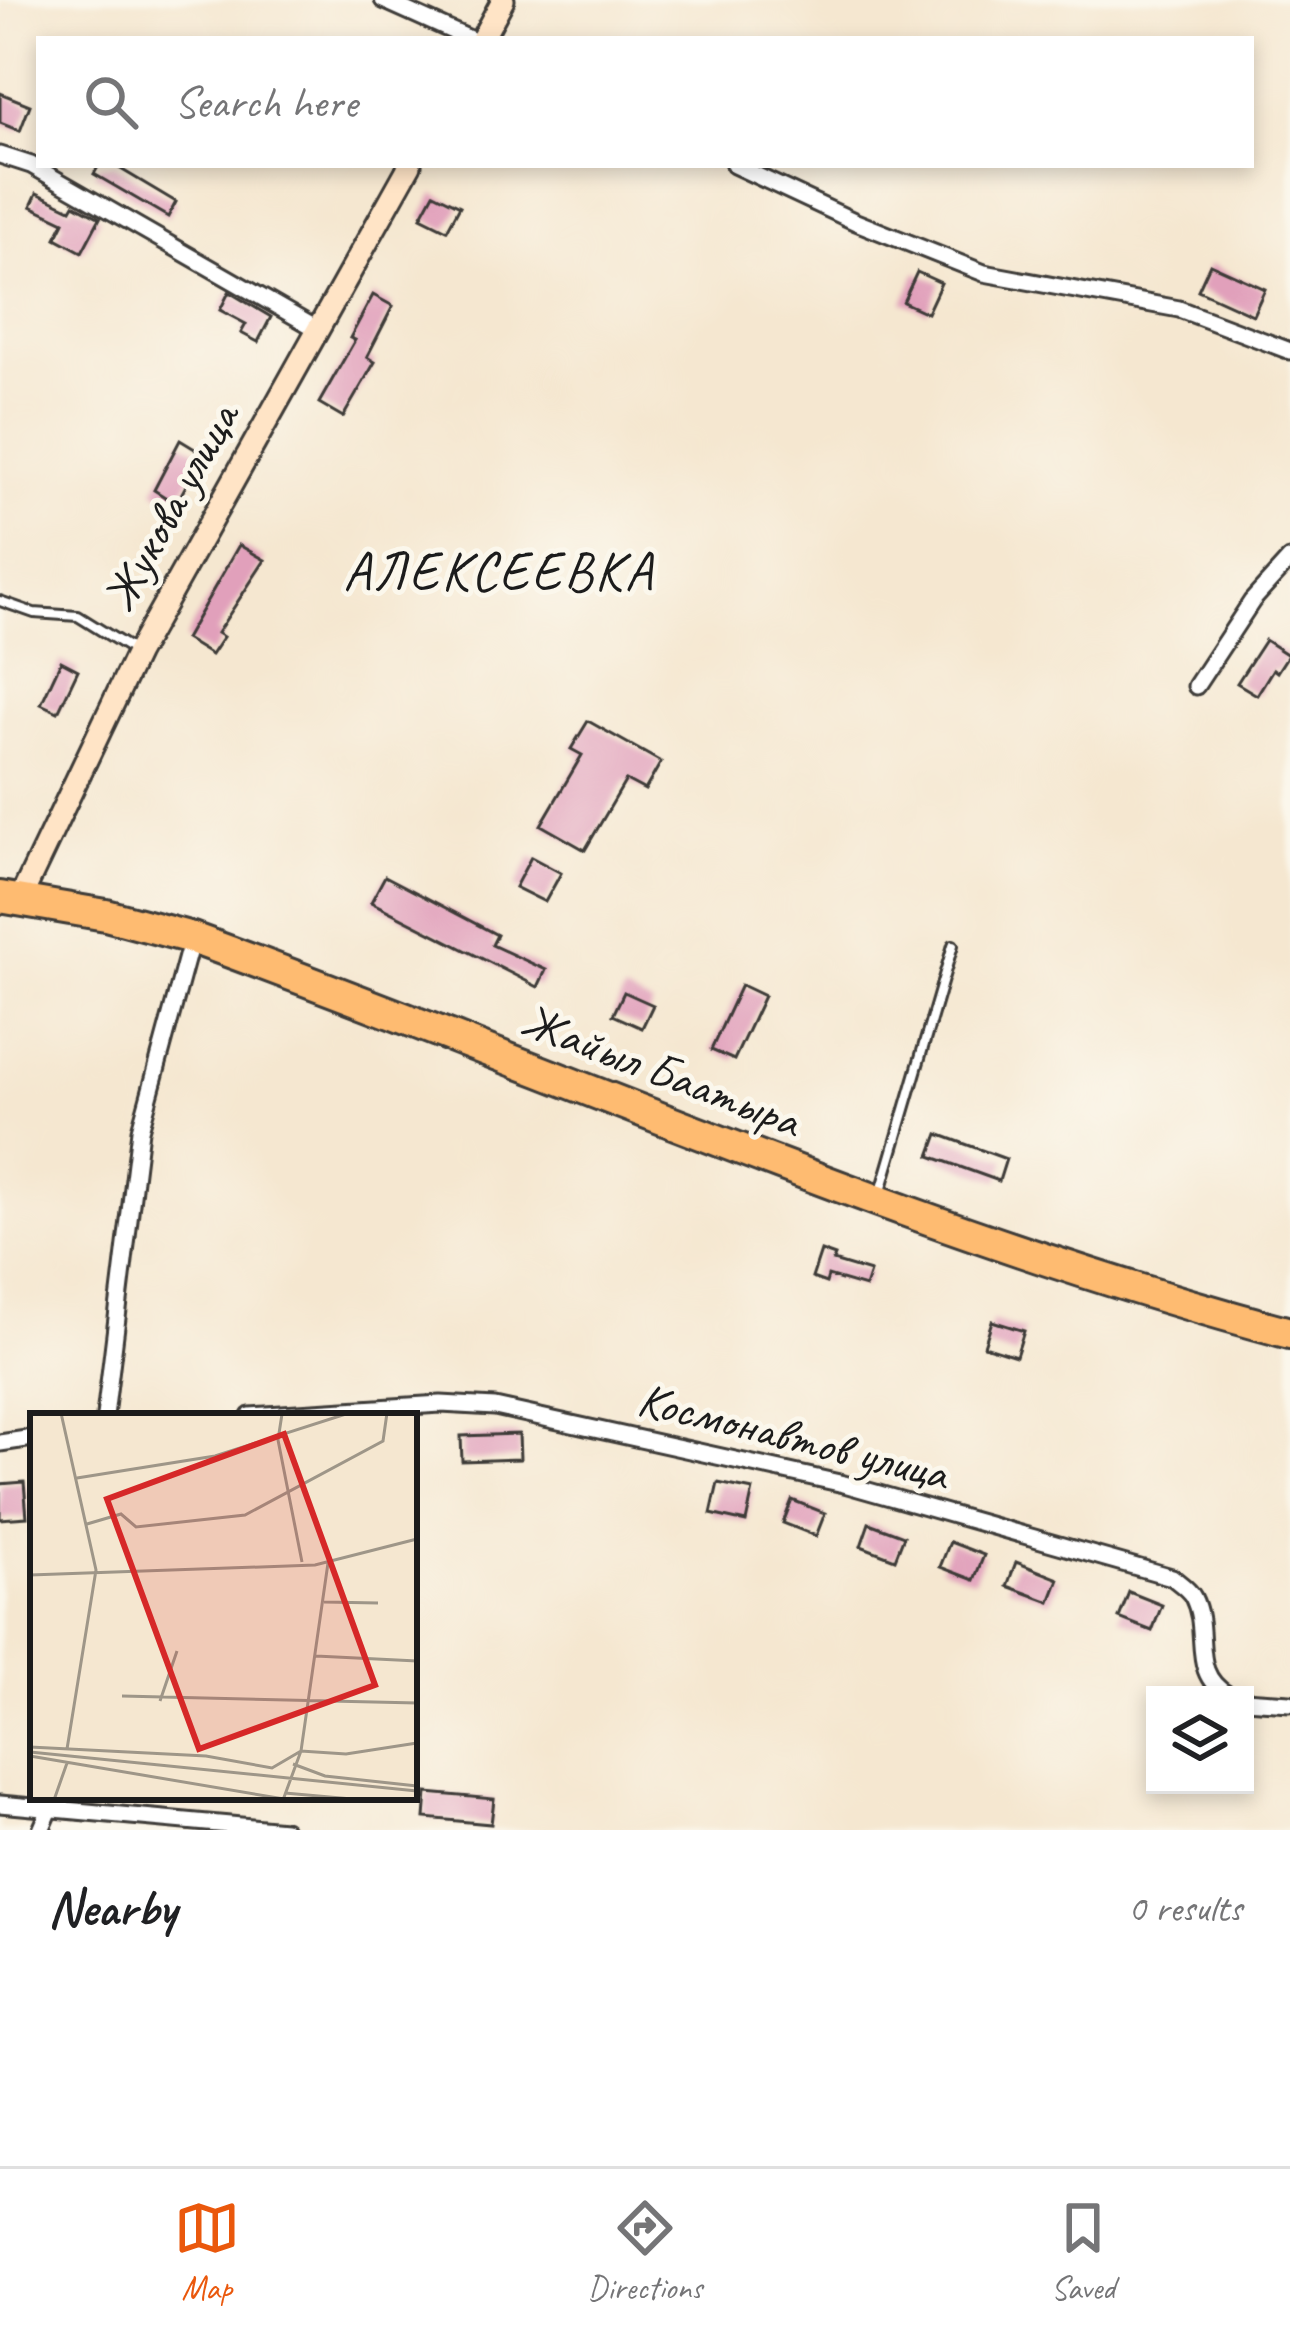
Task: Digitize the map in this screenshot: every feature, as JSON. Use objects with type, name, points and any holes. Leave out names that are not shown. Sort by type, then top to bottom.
[{"type":"highway","name":"Жайыл Баатыра","points":[[10,898],[106,915],[192,938],[878,1202],[1218,1314],[1290,1333]]},
{"type":"street","points":[[383,0],[463,36]]},
{"type":"street","points":[[484,36],[503,0]]},
{"type":"street","points":[[0,155],[36,167]]},
{"type":"street","points":[[38,168],[316,329]]},
{"type":"street","name":"Жукова улица","points":[[10,898],[137,653],[408,168]]},
{"type":"street","points":[[740,168],[856,222],[984,273],[1179,309],[1290,351]]},
{"type":"street","points":[[1196,686],[1252,601],[1290,560]]},
{"type":"street","points":[[105,1413],[140,1130],[192,938]]},
{"type":"street","name":"Космонавтов улица","points":[[298,1413],[441,1404],[495,1407],[844,1484],[1172,1577],[1192,1593],[1199,1616],[1203,1671],[1214,1686]]},
{"type":"street","points":[[0,1443],[30,1438]]},
{"type":"street","points":[[1254,1701],[1290,1703]]},
{"type":"street","points":[[40,1830],[54,1802]]},
{"type":"street","points":[[0,1804],[54,1802],[284,1830]]},
{"type":"lane","points":[[0,601],[34,614],[78,616],[137,653]]},
{"type":"lane","points":[[878,1202],[953,945]]},
{"type":"building","points":[[0,93],[30,105],[20,131],[0,123]]},
{"type":"building","points":[[97,168],[119,168],[176,202],[168,217],[94,174]]},
{"type":"building","points":[[37,193],[100,218],[82,252],[56,238],[64,222],[31,206]]},
{"type":"building","points":[[434,193],[460,206],[447,230],[421,217]]},
{"type":"building","points":[[1210,264],[1265,289],[1253,315],[1198,290]]},
{"type":"building","points":[[917,272],[941,283],[927,313],[903,302]]},
{"type":"building","points":[[229,292],[271,317],[258,342],[241,333],[246,324],[220,310]]},
{"type":"building","points":[[373,295],[393,306],[367,357],[375,362],[343,417],[319,403],[355,340],[350,338]]},
{"type":"building","points":[[180,440],[203,454],[176,504],[154,490]]},
{"type":"building","points":[[239,545],[265,560],[217,633],[223,637],[211,655],[185,639]]},
{"type":"building","points":[[1265,640],[1288,655],[1257,695],[1237,683]]},
{"type":"building","points":[[61,661],[78,670],[58,712],[41,704]]},
{"type":"building","points":[[588,721],[661,762],[645,790],[626,780],[585,850],[541,825],[582,755],[571,749]]},
{"type":"building","points":[[531,857],[561,873],[545,902],[515,887]]},
{"type":"building","points":[[385,876],[497,935],[492,945],[546,970],[538,987],[371,902]]},
{"type":"building","points":[[741,985],[764,996],[734,1060],[711,1050]]},
{"type":"building","points":[[624,992],[653,1005],[642,1028],[613,1015]]},
{"type":"building","points":[[938,1134],[1006,1159],[999,1181],[930,1156]]},
{"type":"building","points":[[821,1251],[835,1256],[833,1261],[870,1272],[865,1287],[828,1276],[826,1283],[812,1278]]},
{"type":"building","points":[[992,1321],[1024,1331],[1016,1356],[984,1346]]},
{"type":"building","points":[[519,1434],[520,1459],[462,1461],[461,1436]]},
{"type":"building","points":[[24,1482],[27,1517],[0,1519],[0,1484]]},
{"type":"building","points":[[718,1483],[753,1490],[746,1522],[711,1514]]},
{"type":"building","points":[[792,1500],[825,1513],[816,1536],[783,1523]]},
{"type":"building","points":[[869,1523],[904,1536],[895,1559],[861,1546]]},
{"type":"building","points":[[950,1542],[984,1555],[974,1580],[940,1567]]},
{"type":"building","points":[[1016,1562],[1059,1579],[1050,1602],[1007,1586]]},
{"type":"building","points":[[1129,1592],[1162,1605],[1152,1631],[1119,1618]]},
{"type":"building","points":[[427,1793],[494,1799],[491,1824],[425,1818]]},
{"type":"district","name":"АЛЕКСЕЕВКА","points":[[499,571]]}]
